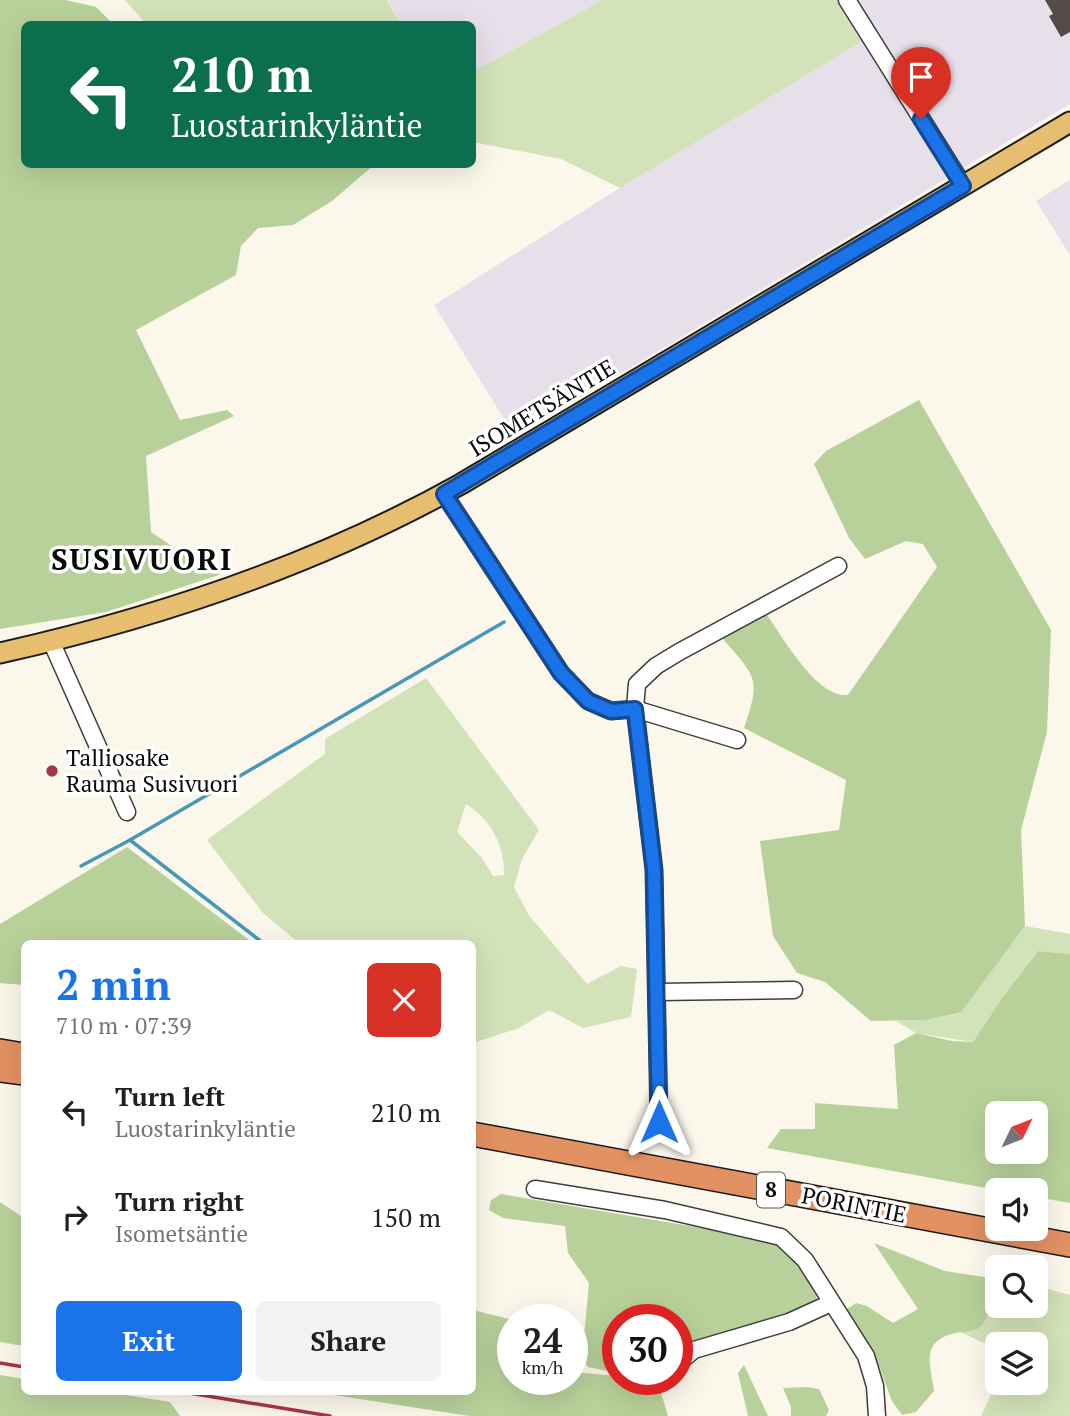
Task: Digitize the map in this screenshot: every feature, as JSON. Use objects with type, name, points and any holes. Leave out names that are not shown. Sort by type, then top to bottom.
[{"type":"highway","points":[[0,1051],[21,1054]]},
{"type":"highway","points":[[0,1070],[21,1073]]},
{"type":"highway","name":"PORINTIE","points":[[476,1135],[1068,1255]]},
{"type":"highway","name":"PORINTIE","points":[[476,1150],[1068,1255]]},
{"type":"main road","name":"ISOMETSÄNTIE","points":[[0,653],[51,642],[244,585],[390,521],[444,494],[1070,122]]},
{"type":"street","points":[[847,0],[963,186]]},
{"type":"street","points":[[444,494],[561,673],[588,701],[611,711],[635,709],[737,740]]},
{"type":"street","points":[[659,1122],[654,870],[635,709],[637,684],[656,666],[838,566]]},
{"type":"street","points":[[51,642],[127,812]]},
{"type":"street","points":[[658,992],[794,989]]},
{"type":"street","points":[[535,1189],[665,1210],[781,1237],[805,1260],[866,1356],[875,1386],[877,1416]]},
{"type":"street","points":[[693,1351],[789,1322],[831,1303]]},
{"type":"shaded area","points":[[388,0],[602,0],[476,70],[476,21],[399,21]]},
{"type":"shaded area","points":[[836,0],[1070,0],[1070,104],[515,437],[434,305],[610,194],[861,42]]},
{"type":"shaded area","points":[[1070,180],[1070,255],[1036,201]]},
{"type":"green space","points":[[0,0],[66,0],[96,7],[110,21],[21,21],[21,168],[370,168],[332,201],[293,225],[258,228],[241,246],[236,275],[136,330],[180,420],[227,410],[234,416],[146,456],[151,532],[181,552],[214,559],[219,575],[106,612],[0,629]]},
{"type":"green space","points":[[125,0],[387,0],[399,21],[143,21]]},
{"type":"green space","points":[[602,0],[836,0],[861,42],[620,188],[561,159],[476,143],[476,70]]},
{"type":"green space","points":[[919,400],[1051,630],[1047,732],[1021,830],[1025,926],[961,1012],[924,1020],[871,1021],[825,982],[797,973],[773,936],[760,841],[839,830],[846,780],[744,728],[753,698],[752,679],[743,662],[722,638],[767,615],[813,677],[836,693],[848,695],[937,567],[923,544],[906,541],[865,559],[849,538],[814,464],[826,451]]},
{"type":"green space","points":[[426,678],[539,830],[522,859],[514,887],[528,914],[587,984],[621,966],[637,969],[631,1017],[583,1028],[549,1010],[519,1028],[476,1042],[476,940],[295,940],[263,913],[207,840],[325,754],[325,739]],"holes":[[[466,804],[483,818],[499,844],[504,875],[493,876],[482,858],[457,832]]]},
{"type":"green space","points":[[127,847],[249,940],[21,940],[21,985],[0,983],[0,924]]},
{"type":"green space","points":[[1025,926],[1070,934],[1070,954],[1038,951],[973,1042],[916,1033],[896,1021],[924,1020],[976,991]]},
{"type":"green space","points":[[1038,951],[1070,954],[1070,1203],[1048,1199],[1048,1178],[985,1178],[985,1188],[767,1148],[781,1129],[815,1129],[815,1103],[898,1109],[894,1045],[916,1033],[952,1041],[973,1042]]},
{"type":"green space","points":[[501,1194],[773,1240],[808,1276],[816,1293],[817,1303],[693,1345],[693,1304],[602,1304],[602,1370],[588,1367],[589,1283],[568,1253],[565,1226],[503,1218],[489,1210],[491,1200]]},
{"type":"green space","points":[[0,1202],[21,1216],[21,1346],[0,1342]]},
{"type":"green space","points":[[874,1243],[945,1271],[985,1277],[986,1318],[984,1323],[975,1330],[955,1333],[936,1342],[930,1356],[934,1391],[916,1412],[902,1415],[892,1401],[873,1350],[847,1309],[856,1303],[867,1306],[893,1323],[918,1309]]},
{"type":"green space","points":[[1048,1289],[1070,1295],[1070,1416],[981,1416],[991,1395],[1048,1395],[1048,1332],[985,1332],[985,1343],[960,1332],[984,1322],[985,1318],[1048,1318]]},
{"type":"green space","points":[[476,1311],[497,1316],[497,1395],[588,1395],[588,1373],[602,1375],[602,1395],[662,1395],[668,1416],[469,1416],[334,1395],[476,1395]]},
{"type":"green space","points":[[744,1365],[768,1416],[748,1416],[738,1373]]},
{"type":"green space","points":[[0,1375],[21,1378],[21,1395],[126,1395],[170,1402],[180,1416],[0,1416]]},
{"type":"green space","points":[[783,1388],[819,1389],[829,1410],[826,1416],[791,1416],[791,1407]]},
{"type":"building","points":[[1045,0],[1070,0],[1070,32],[1061,37],[1049,16],[1053,14]]},
{"type":"waterway","points":[[259,940],[130,840],[504,622]]},
{"type":"waterway","points":[[81,866],[130,840]]},
{"type":"railway","points":[[0,1363],[21,1366]]},
{"type":"railway","points":[[201,1395],[330,1416]]},
{"type":"place","name":"Talliosake Rauma Susivuori","points":[[52,771]]},
{"type":"district","name":"SUSIVUORI","points":[[142,560]]},
{"type":"route","points":[[659,1122],[654,870],[635,709],[611,711],[588,701],[561,673],[502,587],[444,494],[963,186],[921,119]]}]
